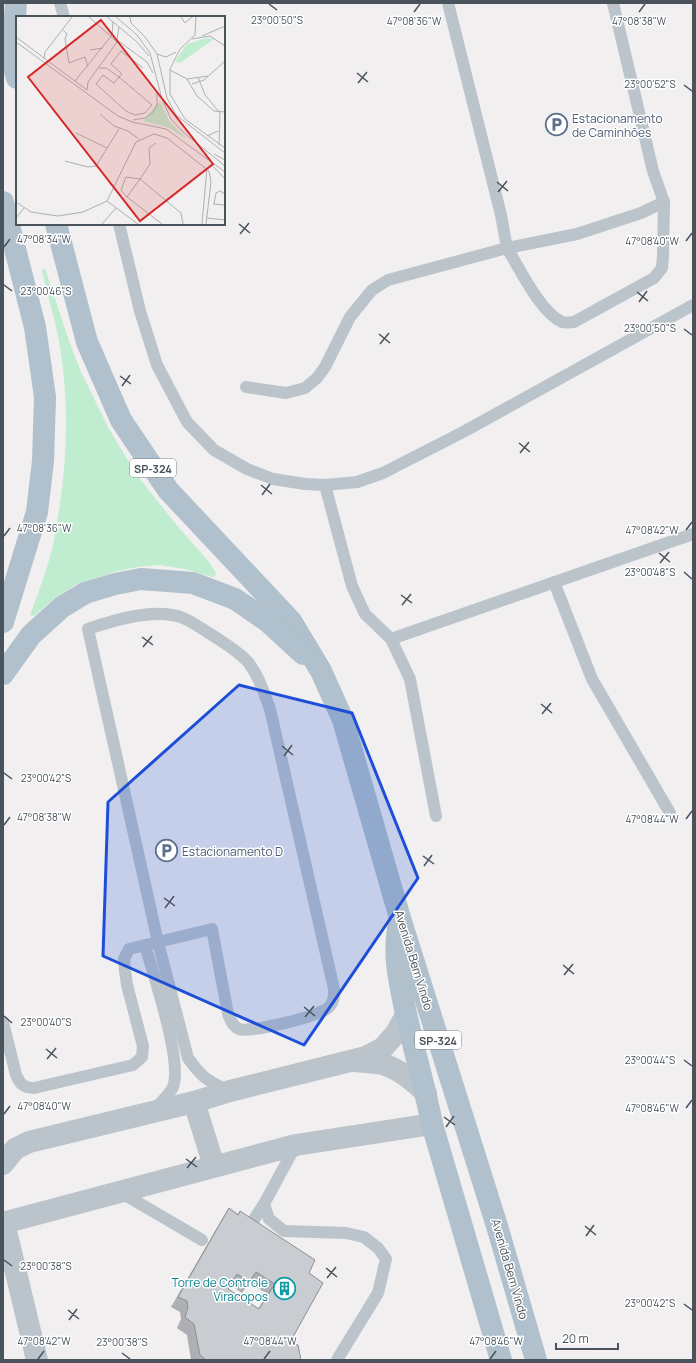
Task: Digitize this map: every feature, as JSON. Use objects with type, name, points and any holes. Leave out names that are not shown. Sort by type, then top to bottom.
[{"type":"main road","points":[[14,68],[16,3]]},
{"type":"main road","points":[[3,25],[14,68]]},
{"type":"main road","points":[[3,202],[35,327],[45,397],[43,461],[37,512],[3,622]]},
{"type":"main road","name":"SP-324","points":[[56,225],[87,342],[121,420],[168,490],[291,620],[321,671]]},
{"type":"main road","points":[[3,674],[31,634],[62,607],[85,593],[115,584],[141,580],[193,583],[235,599],[267,621],[321,671]]},
{"type":"main road","name":"Avenida Bem Vindo","points":[[321,671],[343,720],[400,918],[497,1226],[536,1360]]},
{"type":"main road","points":[[400,918],[396,943],[397,968],[406,1015],[432,1124],[501,1360]]},
{"type":"street","points":[[3,1164],[15,1149],[29,1142],[194,1102],[230,1091],[366,1057],[383,1048],[396,1033],[406,1015]]},
{"type":"street","points":[[352,1061],[381,1064],[394,1069],[406,1076],[426,1094]]},
{"type":"street","points":[[194,1102],[214,1166]]},
{"type":"street","points":[[37,1360],[3,1223],[296,1145],[432,1124]]},
{"type":"lane","points":[[448,3],[501,215],[507,248],[541,304],[552,315],[564,323],[574,322],[654,278],[662,268],[664,202],[653,171],[613,3]]},
{"type":"lane","points":[[246,387],[286,393],[304,388],[317,378],[325,367],[350,317],[372,290],[388,280],[507,248],[577,234],[641,213],[664,202]]},
{"type":"lane","points":[[119,225],[140,311],[157,365],[187,422],[214,450],[247,469],[274,479],[305,484],[325,485],[357,482],[383,473],[465,431],[693,305]]},
{"type":"lane","points":[[325,485],[352,586],[365,614],[391,639],[410,679],[436,816]]},
{"type":"lane","points":[[391,639],[693,534]]},
{"type":"lane","points":[[554,582],[592,679],[670,813]]},
{"type":"lane","points":[[3,1022],[16,1075],[20,1083],[26,1088],[34,1088],[133,1065],[142,1058],[142,1046],[127,985],[124,959],[129,949],[145,945],[158,942],[212,929],[228,1014],[232,1024],[239,1029],[249,1030],[317,1014],[328,1008],[333,1001],[334,989],[270,709],[260,684],[248,663],[234,650],[182,618],[167,614],[130,616],[112,620],[88,629],[158,942],[188,1058],[198,1072],[210,1082],[230,1091]]},
{"type":"lane","points":[[145,945],[168,1027],[175,1072],[173,1087],[153,1111]]},
{"type":"lane","points":[[248,1229],[264,1204],[296,1145]]},
{"type":"lane","points":[[119,1191],[202,1240]]},
{"type":"lane","points":[[264,1204],[269,1219],[284,1231],[346,1233],[364,1237],[378,1248],[386,1259],[378,1293],[337,1360]]},
{"type":"highlighted area","points":[[239,685],[352,713],[418,878],[304,1045],[103,956],[108,802]]},
{"type":"green space","points":[[45,268],[81,372],[109,429],[136,474],[175,523],[209,562],[216,573],[215,576],[212,577],[185,569],[160,565],[117,571],[75,585],[55,598],[34,616],[30,615],[47,569],[52,550],[62,490],[66,438],[65,386],[62,361],[58,336],[42,271]]},
{"type":"building","name":"Torre de Controle Viracopos","points":[[229,1208],[238,1215],[240,1211],[315,1260],[309,1273],[323,1283],[289,1344],[298,1345],[301,1360],[206,1360],[200,1355],[194,1324],[185,1317],[188,1308],[187,1301],[178,1297]],"holes":[[[256,1272],[275,1284],[259,1309],[228,1289],[237,1274],[249,1282]]]},
{"type":"place","name":"Estacionamento de Caminhões","points":[[557,125]]},
{"type":"place","name":"Estacionamento D","points":[[166,851]]},
{"type":"place","name":"Torre de Controle Viracopos","points":[[284,1289]]}]
